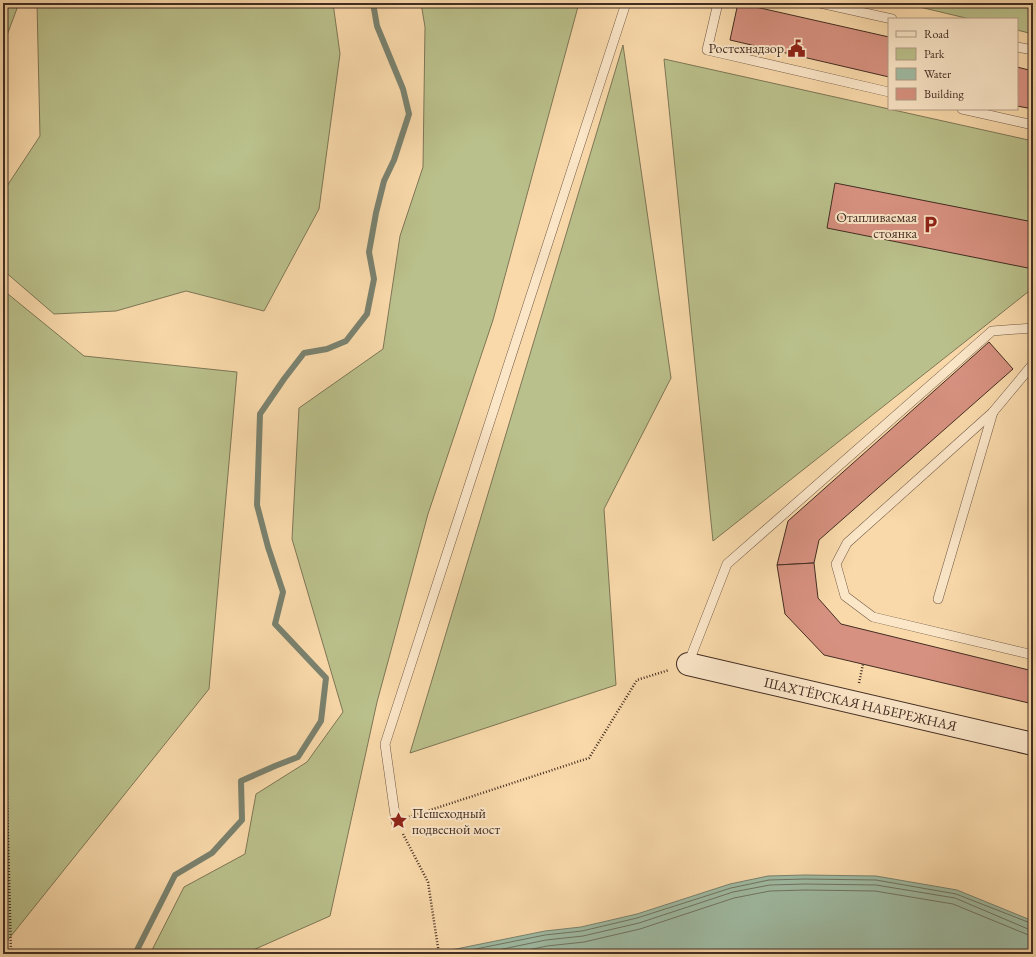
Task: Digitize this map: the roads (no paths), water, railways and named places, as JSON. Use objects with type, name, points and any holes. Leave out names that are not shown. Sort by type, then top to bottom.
[{"type":"street","name":"ШАХТЁРСКАЯ НАБЕРЕЖНАЯ","points":[[688,664],[1033,744]]},
{"type":"lane","points":[[396,822],[385,744],[626,3]]},
{"type":"lane","points":[[718,3],[707,50],[888,92]]},
{"type":"lane","points":[[820,3],[888,18]]},
{"type":"lane","points":[[1018,47],[1033,50]]},
{"type":"lane","points":[[966,110],[1033,125]]},
{"type":"lane","points":[[688,664],[726,564],[992,331],[1033,328]]},
{"type":"lane","points":[[1033,364],[993,412],[847,543],[836,564],[845,596],[873,617],[1033,655]]},
{"type":"lane","points":[[938,599],[993,412]]},
{"type":"water","points":[[768,876],[876,876],[957,890],[1033,921],[1033,954],[414,954],[456,949],[545,931],[581,927],[637,914],[730,884]]},
{"type":"waterway","points":[[135,954],[175,875],[212,853],[242,820],[241,781],[298,757],[321,721],[326,678],[275,624],[283,592],[268,547],[257,505],[260,414],[304,353],[327,349],[346,341],[367,314],[374,279],[369,252],[376,213],[384,181],[394,160],[409,114],[403,89],[377,26],[373,3]]},
{"type":"place","name":"Ростехнадзор","points":[[797,48]]},
{"type":"place","name":"Отапливаемая стоянка","points":[[930,225]]},
{"type":"place","name":"Пешеходный подвесной мост","points":[[399,821]]}]
